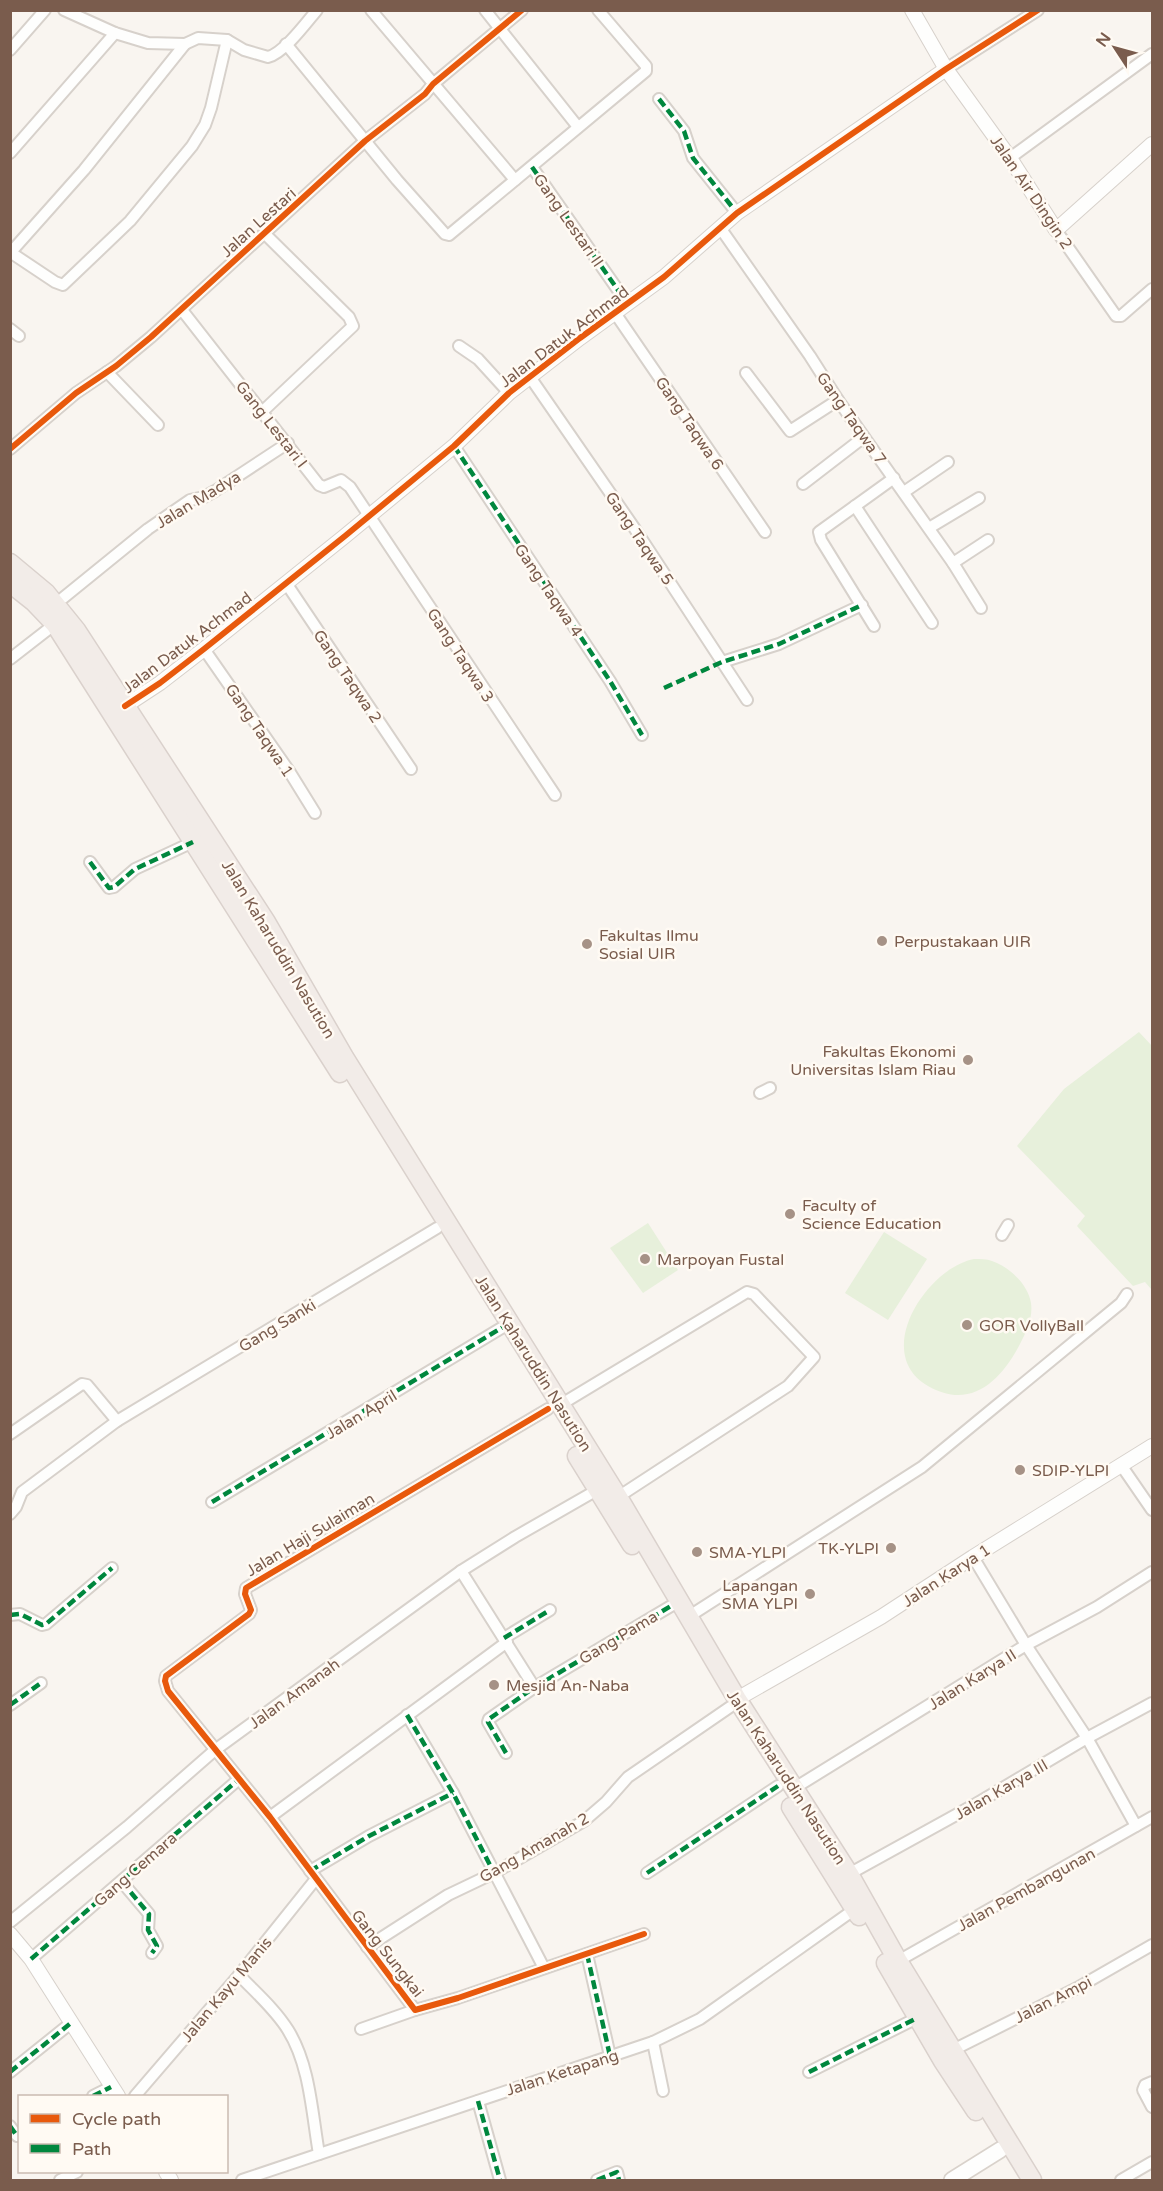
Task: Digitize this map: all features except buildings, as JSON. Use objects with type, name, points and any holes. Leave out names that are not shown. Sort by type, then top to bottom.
[{"type":"highway","name":"Jalan Kaharuddin Nasution","points":[[10,563],[37,584],[76,630],[125,706],[200,836],[437,1228],[504,1327],[554,1407],[618,1497],[688,1617],[733,1703]]},
{"type":"highway","name":"Jalan Kaharuddin Nasution","points":[[10,584],[34,602],[55,624],[200,836],[266,922],[344,1057],[418,1176],[504,1327]]},
{"type":"highway","name":"Jalan Kaharuddin Nasution","points":[[554,1407],[597,1490],[786,1787],[917,2018],[1018,2181]]},
{"type":"highway","name":"Jalan Kaharuddin Nasution","points":[[806,1821],[849,1874],[898,1961],[1032,2181]]},
{"type":"main road","points":[[952,2181],[1000,2150]]},
{"type":"street","points":[[10,50],[45,10]]},
{"type":"street","points":[[64,10],[115,33],[148,43],[185,44],[198,38],[228,40],[244,50],[261,56],[272,56],[286,45],[317,10]]},
{"type":"street","points":[[371,10],[515,180]]},
{"type":"street","points":[[485,10],[578,128]]},
{"type":"street","name":"Jalan Lestari","points":[[10,449],[76,393],[107,372],[182,310],[365,141],[425,94],[433,84],[522,10]]},
{"type":"street","points":[[286,45],[397,180],[445,234],[449,235],[645,74],[647,69],[598,10]]},
{"type":"street","points":[[912,10],[946,69],[1038,10]]},
{"type":"street","points":[[10,153],[115,33]]},
{"type":"street","points":[[185,44],[84,170],[11,252],[55,282],[63,285],[130,221],[166,180],[205,125],[228,40]]},
{"type":"street","points":[[1010,158],[1152,54]]},
{"type":"street","name":"Jalan Air Dingin 2","points":[[946,69],[1010,158],[1056,230],[1116,316],[1121,315],[1152,289]]},
{"type":"street","name":"Jalan Datuk Achmad","points":[[125,706],[160,683],[286,583],[454,446],[509,393],[664,277],[737,213],[946,69]]},
{"type":"street","points":[[659,99],[684,131],[693,158],[737,213]]},
{"type":"street","points":[[1056,230],[1152,144]]},
{"type":"street","name":"Gang Lestari II","points":[[532,167],[627,303]]},
{"type":"street","name":"Gang Taqwa 7","points":[[721,229],[929,528],[981,608]]},
{"type":"street","points":[[263,411],[353,326],[348,317],[265,234]]},
{"type":"street","name":"Gang Lestari I","points":[[182,310],[319,485],[324,487],[339,480],[343,481],[369,515]]},
{"type":"street","name":"Gang Taqwa 6","points":[[615,313],[765,532]]},
{"type":"street","points":[[459,346],[477,359],[509,393]]},
{"type":"street","points":[[107,372],[158,425]]},
{"type":"street","points":[[746,373],[790,431],[838,400]]},
{"type":"street","name":"Gang Taqwa 5","points":[[530,377],[635,529],[747,700]]},
{"type":"street","points":[[803,484],[864,437]]},
{"type":"street","name":"Jalan Madya","points":[[54,603],[148,529],[190,500],[204,497],[215,491],[288,443]]},
{"type":"street","name":"Gang Taqwa 4","points":[[454,446],[610,681],[642,735]]},
{"type":"street","points":[[904,492],[948,462]]},
{"type":"street","points":[[874,626],[819,535],[820,530],[894,478]]},
{"type":"street","points":[[929,528],[979,498]]},
{"type":"street","points":[[855,506],[932,623]]},
{"type":"street","name":"Gang Taqwa 3","points":[[369,515],[500,716],[555,795]]},
{"type":"street","points":[[953,563],[988,540]]},
{"type":"street","name":"Gang Taqwa 2","points":[[286,583],[411,769]]},
{"type":"street","points":[[722,662],[779,644],[862,605]]},
{"type":"street","points":[[10,659],[55,624]]},
{"type":"street","name":"Gang Taqwa 1","points":[[204,649],[282,761],[315,813]]},
{"type":"street","points":[[90,862],[109,888],[114,887],[135,869],[200,836]]},
{"type":"street","points":[[1002,1235],[1008,1225]]},
{"type":"street","name":"Gang Sanki","points":[[10,1514],[16,1507],[22,1492],[117,1421],[437,1228]]},
{"type":"street","points":[[554,1407],[747,1292],[754,1294],[814,1357],[788,1386],[618,1497]]},
{"type":"street","points":[[688,1617],[922,1467],[1121,1303],[1127,1294]]},
{"type":"street","name":"Jalan April","points":[[212,1502],[504,1327]]},
{"type":"street","points":[[10,1434],[82,1384],[87,1385],[117,1421]]},
{"type":"street","name":"Jalan Haji Sulaiman","points":[[215,1750],[168,1691],[165,1678],[249,1614],[251,1610],[245,1594],[246,1588],[554,1407]]},
{"type":"street","name":"Jalan Karya 1","points":[[733,1703],[881,1617],[1152,1446]]},
{"type":"street","points":[[1121,1465],[1152,1509]]},
{"type":"street","name":"Jalan Amanah","points":[[10,1922],[215,1750],[461,1572],[515,1537],[597,1490]]},
{"type":"street","points":[[973,1557],[1026,1645],[1087,1738],[1136,1826]]},
{"type":"street","points":[[10,1615],[20,1614],[42,1625],[46,1624],[112,1568]]},
{"type":"street","points":[[461,1572],[533,1684]]},
{"type":"street","name":"Jalan Karya II","points":[[647,1873],[786,1787],[1026,1645],[1097,1607],[1152,1572]]},
{"type":"street","name":"Gang Pama","points":[[506,1753],[488,1720],[533,1684],[671,1606]]},
{"type":"street","points":[[270,1817],[506,1640],[550,1610]]},
{"type":"street","points":[[10,1705],[41,1683]]},
{"type":"street","name":"Gang Amanah 2","points":[[367,1947],[448,1895],[494,1873],[584,1821],[628,1778],[733,1703]]},
{"type":"street","name":"Jalan Karya III","points":[[849,1874],[1152,1703]]},
{"type":"street","points":[[407,1715],[453,1793],[544,1968]]},
{"type":"street","name":"Gang Sungkai","points":[[215,1750],[270,1817],[415,2010],[458,1998],[644,1934]]},
{"type":"street","name":"Gang Cemara","points":[[31,1959],[239,1779]]},
{"type":"street","name":"Jalan Kayu Manis","points":[[137,2095],[239,1975],[313,1876],[369,1836],[453,1793]]},
{"type":"street","name":"Jalan Pembangunan","points":[[898,1961],[1021,1890],[1089,1855],[1152,1817]]},
{"type":"street","points":[[122,1882],[149,1914],[148,1930],[157,1946],[152,1953]]},
{"type":"street","name":"Jalan Ketapang","points":[[242,2181],[653,2042],[700,2019],[855,1909]]},
{"type":"street","points":[[10,1934],[31,1959],[114,2092]]},
{"type":"street","name":"Jalan Ampi","points":[[953,2050],[1077,1988],[1152,1945]]},
{"type":"street","points":[[587,1954],[610,2056]]},
{"type":"street","points":[[239,1975],[279,2018],[295,2044],[307,2086],[319,2154]]},
{"type":"street","points":[[361,2029],[415,2010]]},
{"type":"street","points":[[809,2072],[917,2018]]},
{"type":"street","points":[[10,2072],[71,2023]]},
{"type":"street","points":[[653,2042],[663,2091]]},
{"type":"street","points":[[1152,2082],[1145,2085],[1143,2090],[1152,2107]]},
{"type":"street","points":[[478,2101],[500,2181]]},
{"type":"street","points":[[10,2126],[16,2137]]},
{"type":"street","points":[[1121,2181],[1152,2162]]},
{"type":"street","points":[[597,2181],[617,2172],[619,2181]]},
{"type":"street","points":[[60,2181],[75,2173]]},
{"type":"green space","points":[[1139,1032],[1152,1046],[1152,1290],[1145,1282],[1133,1286],[1077,1226],[1085,1216],[1017,1146],[1064,1089]]},
{"type":"green space","name":"Marpoyan Fustal","points":[[648,1223],[678,1270],[643,1293],[610,1248]]},
{"type":"green space","points":[[884,1232],[927,1259],[888,1320],[845,1293]]},
{"type":"green space","name":"GOR VollyBall","points":[[974,1259],[999,1264],[1022,1283],[1031,1303],[1030,1319],[1013,1356],[995,1379],[984,1388],[971,1393],[958,1395],[944,1393],[928,1386],[912,1371],[905,1354],[905,1334],[912,1314],[924,1294],[939,1278],[956,1266]]},
{"type":"marked path","points":[[659,99],[684,131],[693,158],[737,213]]},
{"type":"marked path","points":[[532,167],[627,303]]},
{"type":"marked path","points":[[454,446],[610,681],[642,735]]},
{"type":"marked path","points":[[664,688],[722,662],[779,644],[862,605]]},
{"type":"marked path","points":[[90,862],[109,888],[114,887],[135,869],[193,842]]},
{"type":"marked path","points":[[212,1502],[508,1324]]},
{"type":"marked path","points":[[10,1615],[20,1614],[42,1625],[46,1624],[112,1568]]},
{"type":"marked path","points":[[506,1753],[488,1722],[489,1719],[535,1687],[671,1606]]},
{"type":"marked path","points":[[504,1638],[550,1610]]},
{"type":"marked path","points":[[10,1705],[41,1683]]},
{"type":"marked path","points":[[407,1715],[453,1793],[494,1873]]},
{"type":"marked path","points":[[31,1959],[239,1779]]},
{"type":"marked path","points":[[647,1873],[778,1786]]},
{"type":"marked path","points":[[310,1871],[369,1836],[453,1793]]},
{"type":"marked path","points":[[122,1882],[149,1914],[148,1930],[157,1946],[152,1953]]},
{"type":"marked path","points":[[587,1954],[610,2056]]},
{"type":"marked path","points":[[809,2072],[917,2018]]},
{"type":"marked path","points":[[10,2072],[71,2023]]},
{"type":"marked path","points":[[95,2095],[111,2087]]},
{"type":"marked path","points":[[478,2101],[500,2180]]},
{"type":"marked path","points":[[10,2126],[17,2136]]},
{"type":"marked path","points":[[597,2180],[617,2172],[619,2180]]},
{"type":"cycle path","points":[[10,449],[76,393],[116,366],[151,337],[365,141],[425,94],[433,84],[522,10]]},
{"type":"cycle path","points":[[125,706],[160,683],[345,536],[454,446],[509,393],[664,277],[737,213],[946,69],[1038,10]]},
{"type":"cycle path","points":[[548,1409],[246,1588],[245,1594],[251,1610],[249,1614],[166,1676],[165,1681],[168,1691],[270,1817],[415,2010],[458,1998],[644,1934]]},
{"type":"place","name":"Perpustakaan UIR","points":[[882,941]]},
{"type":"place","name":"Fakultas Ilmu Sosial UIR","points":[[587,944]]},
{"type":"place","name":"Fakultas Ekonomi Universitas Islam Riau","points":[[968,1060]]},
{"type":"place","name":"Faculty of Science Education","points":[[790,1214]]},
{"type":"place","name":"Marpoyan Fustal","points":[[645,1259]]},
{"type":"place","name":"GOR VollyBall","points":[[967,1325]]},
{"type":"place","name":"SDIP-YLPI","points":[[1020,1470]]},
{"type":"place","name":"TK-YLPI","points":[[891,1548]]},
{"type":"place","name":"SMA-YLPI","points":[[697,1552]]},
{"type":"place","name":"Lapangan SMA YLPI","points":[[810,1594]]},
{"type":"place","name":"Mesjid An-Naba","points":[[494,1685]]}]
